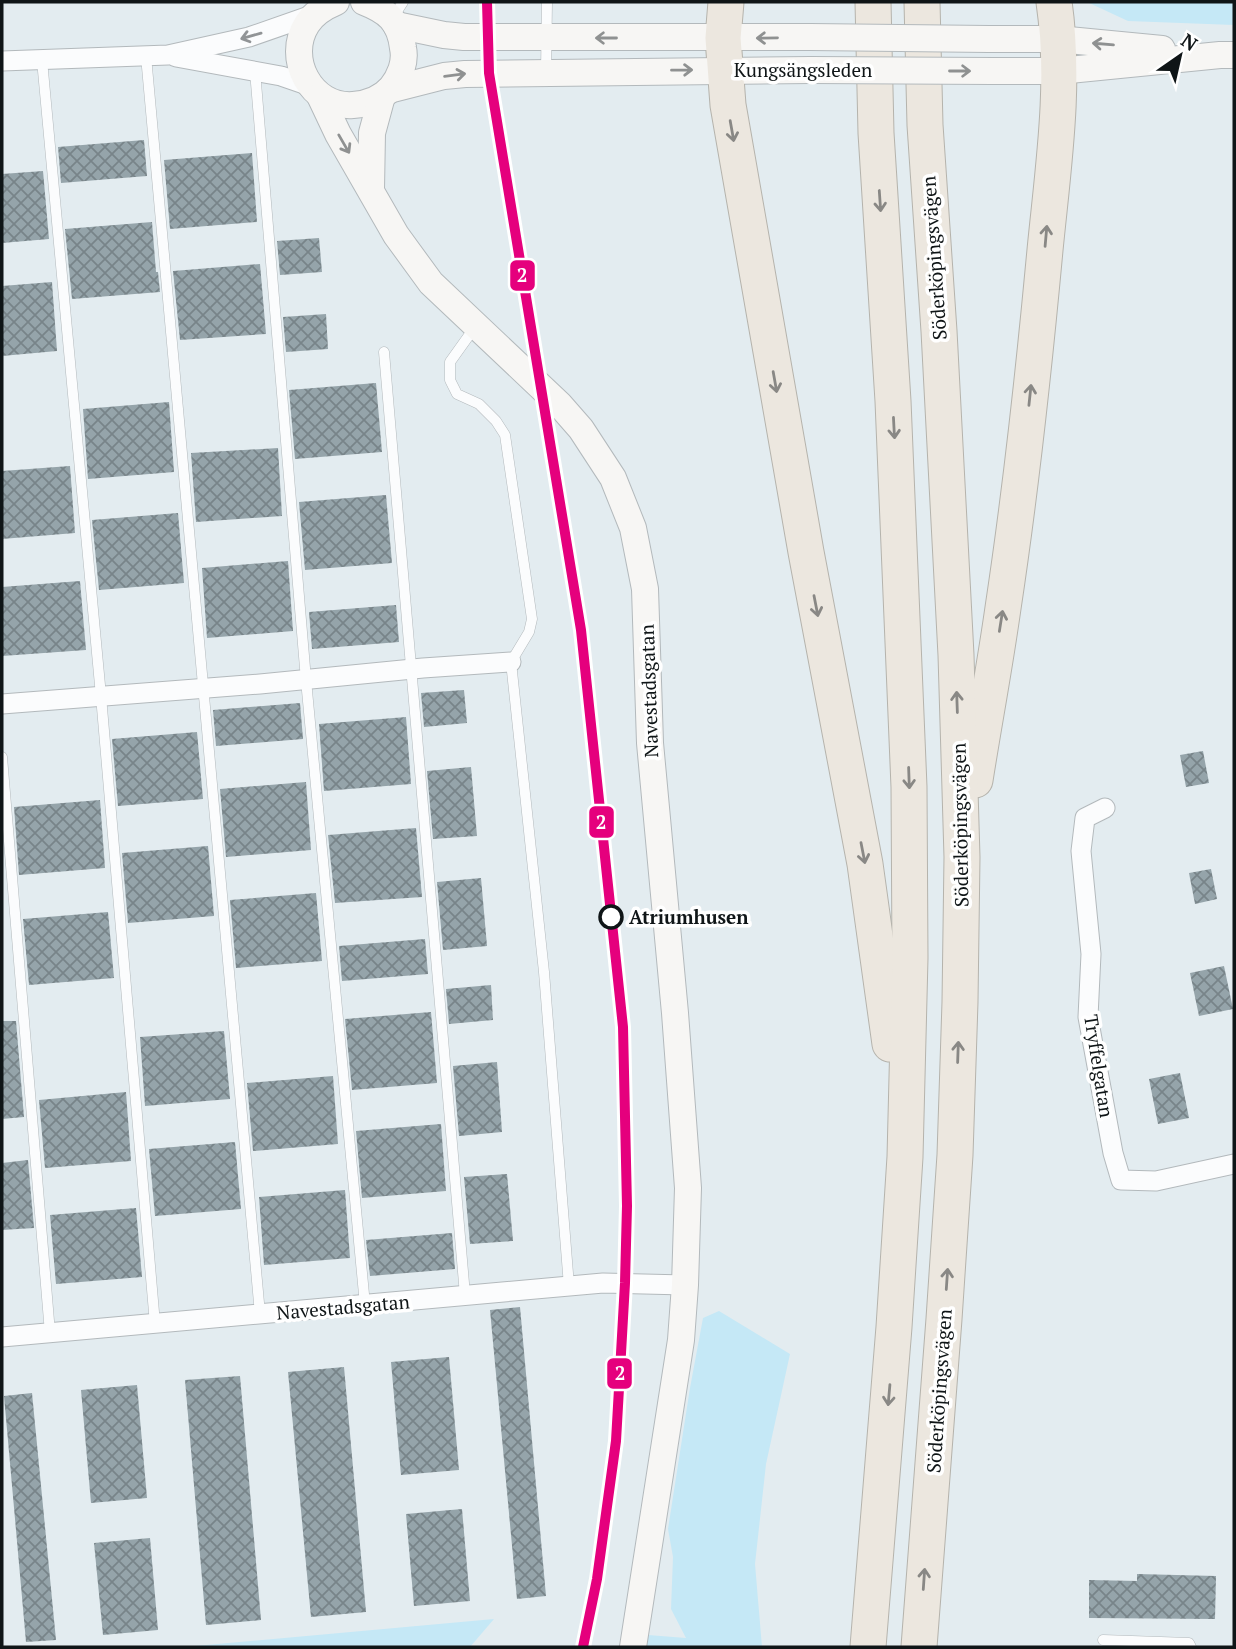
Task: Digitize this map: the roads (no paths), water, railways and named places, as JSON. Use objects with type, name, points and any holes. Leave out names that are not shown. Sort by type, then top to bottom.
[{"type":"highway","points":[[726,2],[724,54],[728,105],[763,315],[865,864],[905,1157]]},
{"type":"highway","points":[[868,1647],[905,1157],[910,958],[909,786],[894,415],[876,133],[873,2]]},
{"type":"highway","name":"Söderköpingsvägen","points":[[919,1647],[955,1155],[962,858],[956,655],[925,125],[922,2]]},
{"type":"highway","points":[[962,858],[1003,609],[1040,304],[1057,121],[1059,55],[1054,2]]},
{"type":"street","points":[[2,61],[169,55],[248,37],[326,6]]},
{"type":"street","name":"Navestadsgatan","points":[[326,6],[306,25],[300,42],[299,59],[304,76],[396,235],[431,283],[560,405],[581,429],[613,478],[634,528],[645,589],[650,743],[688,1188],[681,1340],[633,1647]]},
{"type":"street","name":"Kungsängsleden","points":[[386,10],[444,35],[546,38],[724,54],[811,70],[993,71],[1059,55]]},
{"type":"street","points":[[371,191],[372,133],[385,93],[395,83],[402,68],[404,53],[402,37],[386,10]]},
{"type":"street","name":"Kungsängsleden","points":[[315,91],[333,102],[347,106],[361,105],[374,101],[385,93],[444,76],[546,72],[724,54],[810,37],[989,39],[1059,55],[1227,55]]},
{"type":"street","points":[[169,55],[281,76],[315,91]]},
{"type":"street","points":[[2,704],[511,662]]},
{"type":"street","name":"Tryffelgatan","points":[[1105,808],[1085,818],[1081,851],[1091,954],[1088,1017],[1121,1180],[1156,1181],[1234,1164]]},
{"type":"street","name":"Navestadsgatan","points":[[2,1337],[603,1283],[685,1285]]},
{"type":"lane","points":[[546,72],[547,2]]},
{"type":"lane","points":[[146,56],[260,1314]]},
{"type":"lane","points":[[42,60],[102,696],[155,1324]]},
{"type":"lane","points":[[255,71],[306,680],[365,1305]]},
{"type":"lane","points":[[475,327],[450,362],[450,380],[457,394],[479,404],[496,421],[505,435],[532,619],[530,632],[511,662],[544,972],[569,1286]]},
{"type":"lane","points":[[384,352],[465,1296]]},
{"type":"lane","points":[[2,757],[51,1333]]},
{"type":"lane","points":[[1103,1640],[1189,1643],[1191,1647]]},
{"type":"place","name":"Atriumhusen","points":[[611,917]]}]
